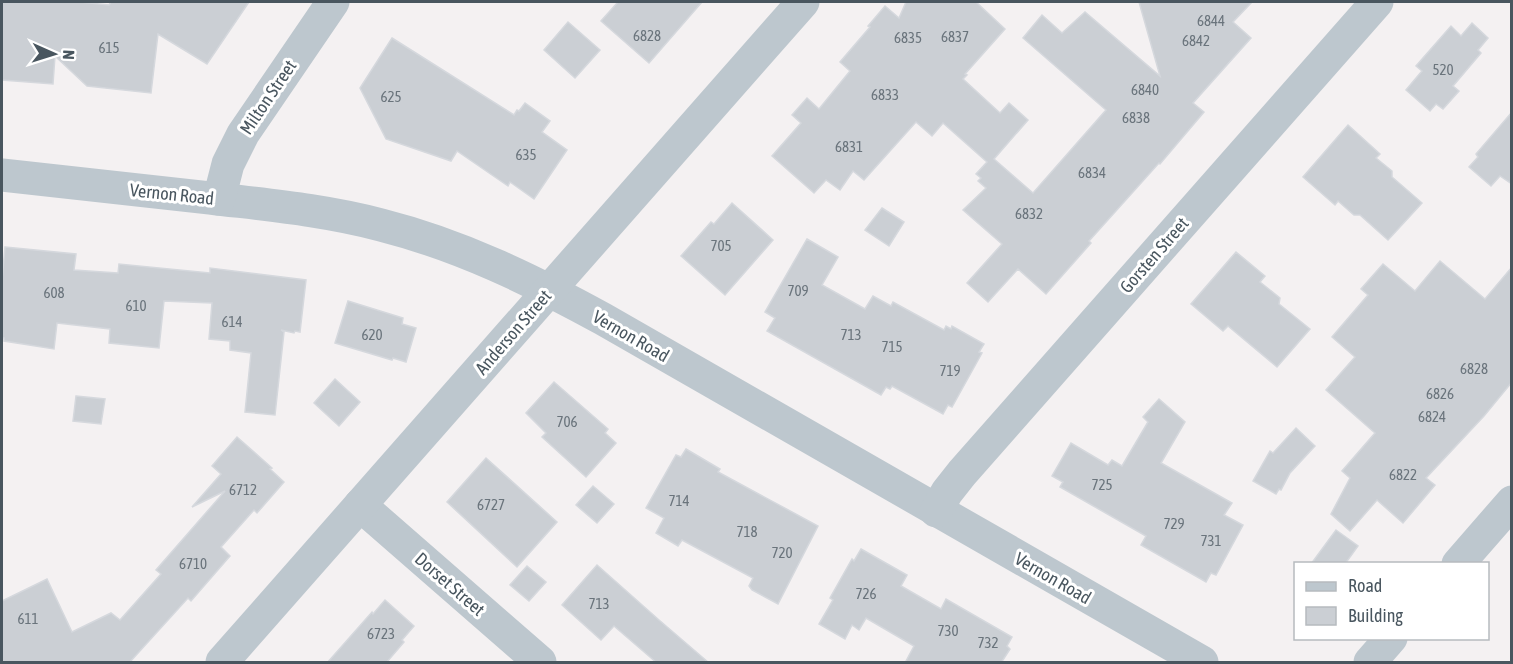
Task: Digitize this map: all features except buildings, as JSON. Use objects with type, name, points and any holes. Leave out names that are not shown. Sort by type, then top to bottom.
[{"type":"street","name":"Milton Street","points":[[219,199],[228,164],[243,134],[333,2]]},
{"type":"street","name":"Anderson Street","points":[[222,663],[803,2]]},
{"type":"street","name":"Gorsten Street","points":[[936,511],[962,473],[1377,2]]},
{"type":"street","name":"Vernon Road","points":[[2,175],[332,214],[380,224],[474,255],[550,290],[1202,663]]},
{"type":"street","points":[[1460,562],[1512,502]]},
{"type":"street","name":"Dorset Street","points":[[360,505],[540,663]]},
{"type":"street","points":[[1370,663],[1390,640]]}]
